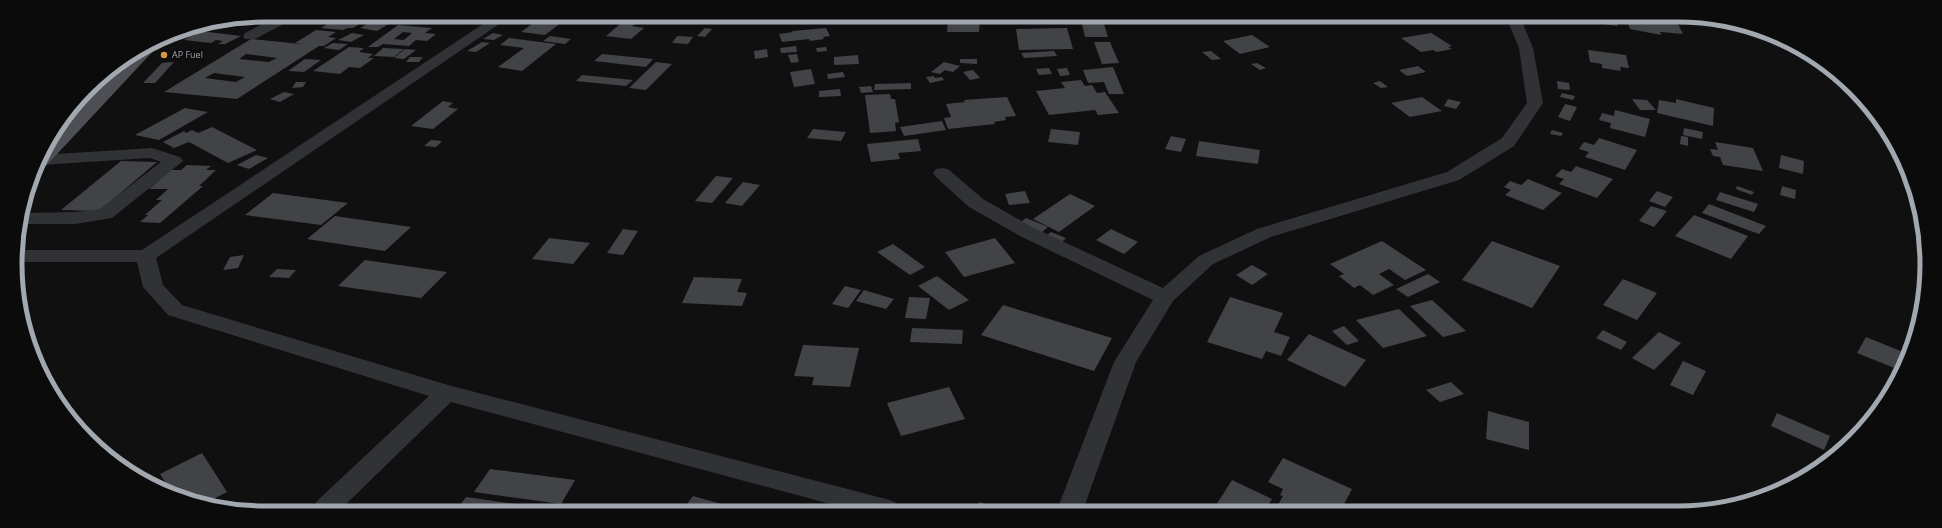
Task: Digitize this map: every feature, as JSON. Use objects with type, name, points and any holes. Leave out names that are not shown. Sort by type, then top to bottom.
[{"type":"main road","points":[[50,152],[139,57]]},
{"type":"street","points":[[250,36],[277,22]]},
{"type":"street","points":[[22,256],[146,256],[495,22]]},
{"type":"street","points":[[1071,506],[1125,362],[1165,297],[1206,260],[1264,233],[1453,176],[1508,142],[1535,103],[1526,48],[1515,22]]},
{"type":"street","points":[[27,218],[75,218],[105,214],[174,161],[152,153],[45,162]]},
{"type":"street","points":[[942,173],[976,203],[1027,232],[1165,297]]},
{"type":"street","points":[[146,256],[154,287],[175,310],[447,393],[875,506]]},
{"type":"street","points":[[328,506],[447,393]]},
{"type":"building","points":[[331,22],[363,22],[353,28],[343,30],[321,28]]},
{"type":"building","points":[[371,22],[392,22],[377,31],[360,28]]},
{"type":"building","points":[[535,22],[562,22],[545,35],[521,32]]},
{"type":"building","points":[[622,22],[638,22],[632,26],[644,28],[631,39],[606,36]]},
{"type":"building","points":[[948,22],[980,22],[979,32],[947,32]]},
{"type":"building","points":[[1601,22],[1616,22],[1618,26],[1602,24]]},
{"type":"building","points":[[1627,22],[1677,22],[1683,34],[1660,32],[1661,35],[1630,29]]},
{"type":"building","points":[[1082,24],[1104,24],[1108,37],[1085,37]]},
{"type":"building","points":[[398,25],[432,28],[425,33],[436,34],[427,41],[416,40],[409,46],[383,44],[378,47],[368,47]],"holes":[[[403,32],[412,33],[404,40],[394,39]]]},
{"type":"building","points":[[705,28],[712,29],[705,37],[697,36]]},
{"type":"building","points":[[826,28],[830,36],[823,37],[824,39],[810,41],[809,39],[782,42],[779,34],[793,32],[792,31]]},
{"type":"building","points":[[1067,28],[1073,49],[1019,50],[1016,29]]},
{"type":"building","points":[[316,30],[336,32],[328,37],[336,38],[324,46],[319,46],[237,99],[164,92],[251,39],[310,45],[295,43]],"holes":[[[246,54],[277,58],[269,62],[239,59]],[[214,73],[245,77],[236,82],[205,78]]]},
{"type":"building","points":[[200,31],[241,36],[225,44],[218,44],[223,41],[216,40],[211,43],[184,40]]},
{"type":"building","points":[[352,33],[364,35],[351,42],[338,40]]},
{"type":"building","points":[[493,33],[503,35],[494,40],[483,39]]},
{"type":"building","points":[[1431,33],[1452,46],[1448,47],[1452,49],[1437,52],[1433,50],[1421,52],[1401,38]]},
{"type":"building","points":[[1252,35],[1270,47],[1240,54],[1223,41]]},
{"type":"building","points":[[550,36],[571,39],[565,44],[543,41]]},
{"type":"building","points":[[677,36],[693,37],[688,44],[672,43]]},
{"type":"building","points":[[509,38],[556,44],[522,71],[498,67],[524,48],[500,45]]},
{"type":"building","points":[[482,42],[490,43],[476,52],[467,51]]},
{"type":"building","points":[[1094,42],[1110,42],[1119,63],[1102,64]]},
{"type":"building","points":[[333,43],[348,44],[339,50],[324,48]]},
{"type":"building","points":[[796,46],[797,52],[781,53],[780,48]]},
{"type":"building","points":[[349,47],[364,48],[359,52],[373,54],[368,58],[374,58],[360,68],[349,67],[340,74],[313,71]]},
{"type":"building","points":[[826,47],[827,51],[817,52],[816,48]]},
{"type":"building","points":[[383,48],[404,49],[394,57],[374,56]]},
{"type":"building","points":[[405,49],[416,50],[404,59],[394,58]]},
{"type":"building","points":[[767,49],[768,57],[755,59],[754,51]]},
{"type":"building","points":[[1588,50],[1626,55],[1629,68],[1620,67],[1621,71],[1602,68],[1602,64],[1590,62]]},
{"type":"building","points":[[1054,51],[1057,56],[1024,58],[1021,53]]},
{"type":"building","points":[[1211,51],[1221,59],[1212,60],[1202,52]]},
{"type":"building","points":[[602,54],[653,59],[646,67],[594,61]]},
{"type":"building","points":[[797,54],[799,62],[791,63],[788,55]]},
{"type":"building","points":[[858,55],[859,64],[834,65],[834,57]]},
{"type":"building","points":[[410,57],[423,57],[419,62],[406,62]]},
{"type":"building","points":[[305,59],[321,60],[304,72],[288,71]]},
{"type":"building","points":[[960,59],[977,59],[977,64],[960,63]]},
{"type":"building","points":[[174,62],[155,83],[143,83],[162,63]]},
{"type":"building","points":[[656,62],[672,64],[646,90],[629,88]]},
{"type":"building","points":[[944,62],[960,66],[953,72],[945,70],[940,74],[931,72]]},
{"type":"building","points":[[1257,63],[1266,68],[1260,70],[1251,64]]},
{"type":"building","points":[[1418,66],[1426,72],[1407,76],[1399,70]]},
{"type":"building","points":[[1113,67],[1124,94],[1109,94],[1104,82],[1088,83],[1083,70]]},
{"type":"building","points":[[1049,68],[1052,74],[1039,75],[1036,69]]},
{"type":"building","points":[[1067,68],[1070,75],[1060,76],[1057,69]]},
{"type":"building","points":[[811,69],[815,84],[794,87],[790,72]]},
{"type":"building","points":[[973,70],[980,78],[970,80],[963,72]]},
{"type":"building","points":[[843,72],[845,77],[828,79],[827,74]]},
{"type":"building","points":[[582,75],[633,80],[626,86],[576,81]]},
{"type":"building","points":[[934,76],[935,78],[942,77],[944,80],[930,83],[926,77]]},
{"type":"building","points":[[1081,80],[1085,86],[1092,85],[1097,93],[1105,92],[1119,113],[1098,115],[1095,110],[1049,115],[1036,91],[1065,88],[1061,82]]},
{"type":"building","points":[[1380,81],[1388,87],[1381,88],[1373,83]]},
{"type":"building","points":[[1557,81],[1569,83],[1570,90],[1558,89]]},
{"type":"building","points":[[296,82],[306,82],[303,87],[292,88]]},
{"type":"building","points":[[911,83],[911,89],[874,90],[875,84]]},
{"type":"building","points":[[871,86],[873,92],[861,93],[859,87]]},
{"type":"building","points":[[840,89],[841,96],[819,97],[819,91]]},
{"type":"building","points":[[284,92],[294,94],[280,102],[270,99]]},
{"type":"building","points":[[1562,93],[1575,96],[1573,100],[1560,97]]},
{"type":"building","points":[[890,94],[891,99],[895,99],[899,122],[895,123],[896,131],[870,133],[865,95]]},
{"type":"building","points":[[1007,97],[1016,116],[1005,117],[1006,120],[994,122],[995,124],[948,129],[944,118],[951,117],[946,104],[965,102],[964,100]]},
{"type":"building","points":[[1422,97],[1442,111],[1410,117],[1391,103]]},
{"type":"building","points":[[1448,99],[1461,102],[1456,109],[1444,106]]},
{"type":"building","points":[[1632,99],[1647,100],[1656,110],[1640,110]]},
{"type":"building","points":[[1676,99],[1714,108],[1713,126],[1657,113],[1659,100],[1676,103]]},
{"type":"building","points":[[443,101],[453,103],[448,107],[458,109],[433,129],[411,126]]},
{"type":"building","points":[[1565,104],[1577,107],[1570,121],[1558,117]]},
{"type":"building","points":[[185,108],[208,112],[159,140],[135,135]]},
{"type":"building","points":[[1615,110],[1650,119],[1645,137],[1610,128],[1611,123],[1599,120],[1602,113],[1614,116]]},
{"type":"building","points":[[942,121],[946,130],[904,136],[900,127]]},
{"type":"building","points":[[212,127],[257,150],[228,163],[189,142],[174,148],[163,142],[184,131],[186,133],[192,130],[198,133]]},
{"type":"building","points":[[1684,128],[1703,132],[1702,139],[1683,135]]},
{"type":"building","points":[[813,129],[846,132],[841,141],[807,138]]},
{"type":"building","points":[[1051,129],[1080,132],[1078,145],[1048,142]]},
{"type":"building","points":[[1552,130],[1563,133],[1561,136],[1550,134]]},
{"type":"building","points":[[1171,136],[1186,139],[1181,152],[1165,149]]},
{"type":"building","points":[[1681,136],[1688,137],[1688,146],[1680,144]]},
{"type":"building","points":[[1599,138],[1637,150],[1625,170],[1585,157],[1589,152],[1579,149],[1584,142],[1594,145]]},
{"type":"building","points":[[918,139],[921,151],[898,153],[900,159],[871,162],[867,144]]},
{"type":"building","points":[[431,140],[442,141],[436,147],[424,146]]},
{"type":"building","points":[[1199,141],[1260,150],[1258,164],[1196,156]]},
{"type":"building","points":[[1715,142],[1753,148],[1763,171],[1723,165],[1720,157],[1713,156],[1710,149],[1718,150]]},
{"type":"building","points":[[256,155],[268,158],[249,169],[237,165]]},
{"type":"building","points":[[1781,155],[1804,161],[1803,174],[1779,168]]},
{"type":"building","points":[[121,161],[157,162],[99,211],[61,210]]},
{"type":"building","points":[[187,165],[211,166],[206,170],[216,170],[199,186],[203,186],[160,223],[140,222],[148,215],[145,215],[162,200],[156,200],[168,189],[149,189],[171,170],[181,170]]},
{"type":"building","points":[[1576,166],[1613,179],[1597,198],[1559,184],[1564,179],[1555,176],[1562,169],[1571,172]]},
{"type":"building","points":[[716,176],[733,178],[712,203],[695,201]]},
{"type":"building","points":[[1528,179],[1562,193],[1543,210],[1505,195],[1511,190],[1504,187],[1510,181],[1521,185]]},
{"type":"building","points":[[743,182],[760,185],[742,206],[725,203]]},
{"type":"building","points":[[1737,186],[1754,192],[1752,195],[1736,189]]},
{"type":"building","points":[[1782,186],[1796,190],[1795,199],[1780,195]]},
{"type":"building","points":[[1025,191],[1030,203],[1009,205],[1005,194]]},
{"type":"building","points":[[1657,191],[1673,197],[1665,207],[1649,201]]},
{"type":"building","points":[[1720,192],[1758,204],[1754,212],[1716,200]]},
{"type":"building","points":[[273,193],[348,203],[321,225],[245,215]]},
{"type":"building","points":[[1070,194],[1095,206],[1059,232],[1033,219]]},
{"type":"building","points":[[1709,204],[1766,226],[1759,234],[1702,213]]},
{"type":"building","points":[[1651,206],[1667,211],[1654,227],[1639,221]]},
{"type":"building","points":[[1694,215],[1748,236],[1731,259],[1675,236]]},
{"type":"building","points":[[335,216],[411,227],[385,251],[307,239]]},
{"type":"building","points":[[1026,218],[1048,227],[1040,234],[1018,224]]},
{"type":"building","points":[[623,229],[638,231],[623,255],[607,253]]},
{"type":"building","points":[[1111,229],[1138,242],[1124,254],[1096,240]]},
{"type":"building","points":[[1051,232],[1066,238],[1062,242],[1047,235]]},
{"type":"building","points":[[549,238],[590,243],[573,264],[532,259]]},
{"type":"building","points":[[995,238],[1015,263],[964,277],[945,252]]},
{"type":"building","points":[[1382,241],[1426,270],[1405,280],[1389,269],[1379,274],[1394,285],[1373,295],[1360,285],[1354,288],[1339,276],[1344,274],[1330,264]]},
{"type":"building","points":[[1492,241],[1560,266],[1532,308],[1462,280]]},
{"type":"building","points":[[893,244],[925,267],[910,275],[877,252]]},
{"type":"building","points":[[244,255],[238,268],[223,270],[230,257]]},
{"type":"building","points":[[365,260],[447,272],[421,298],[338,286]]},
{"type":"building","points":[[1252,265],[1268,274],[1252,285],[1236,275]]},
{"type":"building","points":[[277,269],[296,270],[289,278],[269,277]]},
{"type":"building","points":[[1428,274],[1440,282],[1408,297],[1396,289]]},
{"type":"building","points":[[937,276],[969,300],[949,310],[918,286]]},
{"type":"building","points":[[694,277],[742,279],[737,292],[747,293],[742,306],[682,303]]},
{"type":"building","points":[[1623,279],[1657,293],[1637,320],[1603,305]]},
{"type":"building","points":[[845,286],[861,290],[848,308],[832,304]]},
{"type":"building","points":[[864,290],[894,299],[886,309],[856,301]]},
{"type":"building","points":[[909,297],[930,298],[926,319],[905,318]]},
{"type":"building","points":[[1230,297],[1283,313],[1274,332],[1290,337],[1281,356],[1266,351],[1262,359],[1207,342]]},
{"type":"building","points":[[1432,300],[1466,331],[1443,337],[1410,306]]},
{"type":"building","points":[[1003,305],[1112,338],[1094,371],[981,335]]},
{"type":"building","points":[[1399,309],[1427,336],[1383,348],[1356,320]]},
{"type":"building","points":[[1344,326],[1359,341],[1347,345],[1332,331]]},
{"type":"building","points":[[912,328],[963,330],[962,344],[910,342]]},
{"type":"building","points":[[1603,330],[1627,342],[1621,350],[1596,338]]},
{"type":"building","points":[[1659,332],[1681,343],[1654,370],[1632,358]]},
{"type":"building","points":[[1309,334],[1366,360],[1345,387],[1287,360]]},
{"type":"building","points":[[1866,337],[1904,352],[1896,369],[1857,353]]},
{"type":"building","points":[[803,345],[859,348],[850,387],[812,385],[814,377],[794,376]]},
{"type":"building","points":[[1683,361],[1706,371],[1693,395],[1670,385]]},
{"type":"building","points":[[1451,382],[1464,394],[1440,402],[1426,390]]},
{"type":"building","points":[[949,387],[965,419],[901,436],[887,403]]},
{"type":"building","points":[[1488,411],[1529,422],[1529,450],[1486,439]]},
{"type":"building","points":[[1777,413],[1830,436],[1824,450],[1771,426]]},
{"type":"building","points":[[202,453],[227,492],[212,500],[201,498],[168,487],[160,474]]},
{"type":"building","points":[[1283,458],[1352,489],[1343,506],[1277,506],[1283,496],[1280,495],[1283,489],[1268,482]]},
{"type":"building","points":[[490,469],[575,480],[561,504],[474,492]]},
{"type":"building","points":[[1232,480],[1272,499],[1268,506],[1216,506]]},
{"type":"building","points":[[693,496],[728,506],[685,506]]},
{"type":"building","points":[[466,497],[530,506],[459,506]]},
{"type":"building","points":[[979,502],[992,506],[977,506]]},
{"type":"place","name":"AP Fuel","points":[[164,55]]}]
